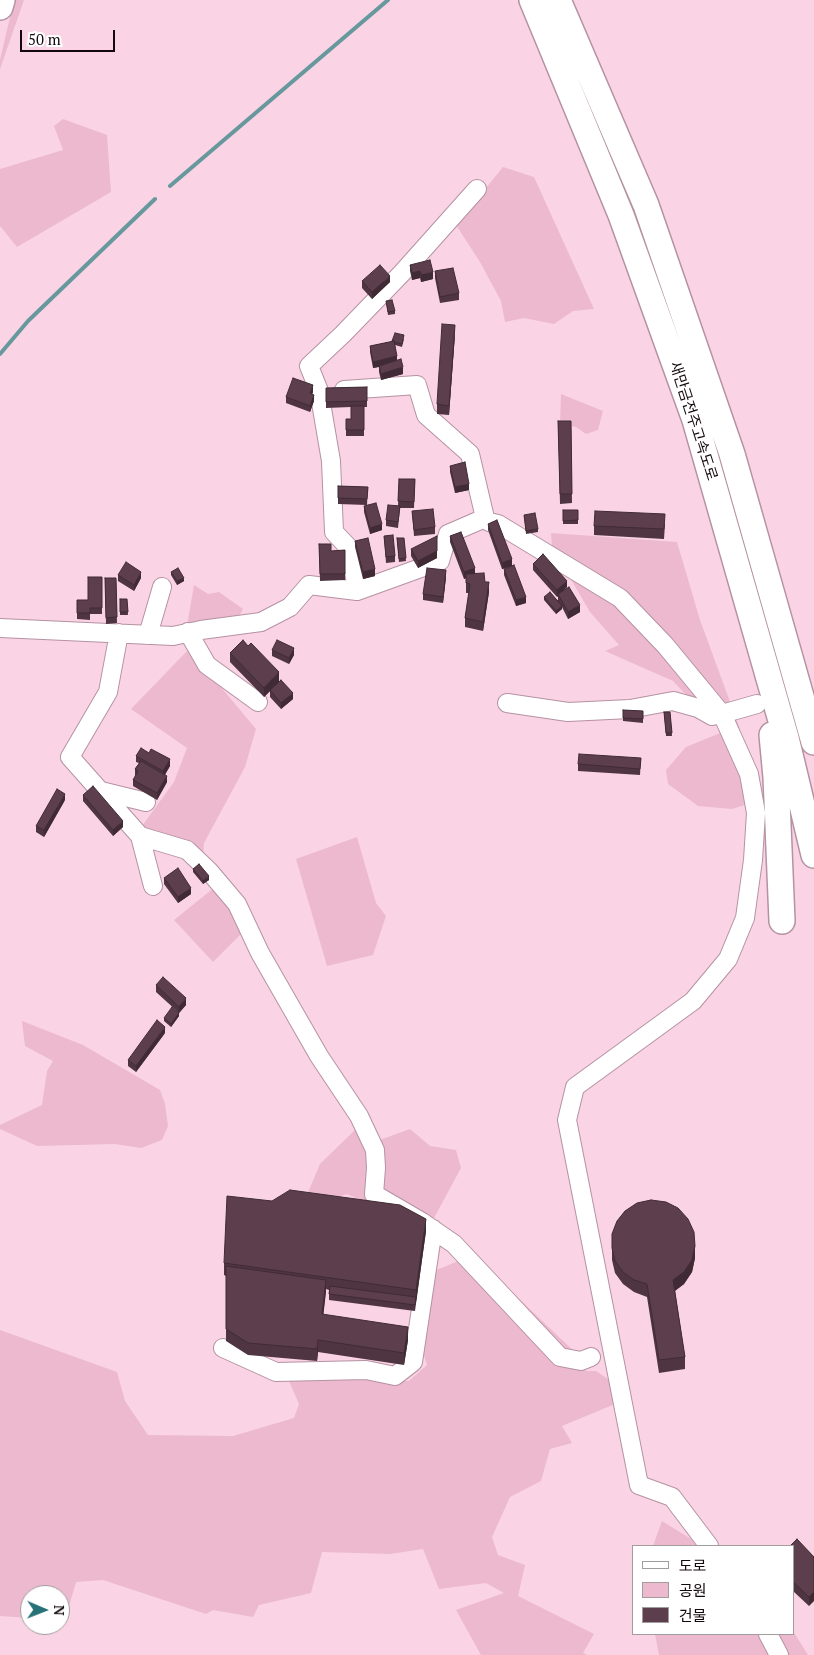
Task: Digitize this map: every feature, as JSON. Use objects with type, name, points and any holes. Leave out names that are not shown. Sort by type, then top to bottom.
[{"type":"highway","points":[[0,7],[2,0]]},
{"type":"highway","name":"새만금전주고속도로","points":[[558,0],[646,205],[732,454],[814,742]]},
{"type":"highway","name":"새만금전주고속도로","points":[[533,2],[620,215],[695,420],[786,738],[814,856]]},
{"type":"highway","points":[[765,666],[776,777],[782,921]]},
{"type":"street","points":[[357,591],[350,550],[334,532],[331,461],[319,391],[309,366],[402,273],[477,190]]},
{"type":"street","points":[[319,391],[417,385],[426,415],[470,454],[484,518],[489,522],[498,524],[620,598],[665,644],[722,714],[749,774],[756,812],[753,860],[745,918],[728,959],[692,1001],[575,1087],[567,1120],[639,1485],[672,1497],[708,1545]]},
{"type":"street","points":[[0,628],[173,636],[188,632],[261,622],[290,607],[309,585],[357,591],[440,561],[448,534],[484,518]]},
{"type":"street","points":[[148,635],[162,587]]},
{"type":"street","points":[[188,632],[207,665],[258,702]]},
{"type":"street","points":[[119,633],[108,692],[70,756],[140,836],[153,886]]},
{"type":"street","points":[[507,703],[568,712],[630,709],[673,700],[698,708],[712,716],[757,704]]},
{"type":"street","points":[[102,791],[146,802]]},
{"type":"street","points":[[140,836],[187,850],[209,871],[237,904],[260,953],[318,1056],[359,1116],[375,1150],[374,1194],[433,1229],[454,1244],[560,1357],[581,1361],[591,1357]]},
{"type":"street","points":[[223,1348],[276,1372],[366,1370],[395,1376],[413,1362],[433,1229]]},
{"type":"street","points":[[769,1635],[779,1655]]},
{"type":"green space","points":[[14,0],[24,0],[0,69],[0,60]]},
{"type":"green space","points":[[63,119],[107,135],[111,192],[17,247],[0,226],[0,169],[63,150],[54,126]]},
{"type":"green space","points":[[503,167],[534,177],[594,309],[573,311],[554,324],[524,318],[505,322],[501,301],[480,262],[456,225]]},
{"type":"green space","points":[[561,394],[603,411],[598,430],[586,434],[576,427],[560,424]]},
{"type":"green space","points":[[551,533],[677,542],[700,620],[740,729],[692,701],[673,681],[605,651],[619,645],[590,612],[552,547]]},
{"type":"green space","points":[[194,585],[208,594],[219,592],[243,609],[237,620],[187,626]]},
{"type":"green space","points":[[189,649],[256,729],[245,767],[204,843],[203,856],[144,833],[142,826],[174,782],[187,748],[131,709]]},
{"type":"green space","points":[[720,733],[726,738],[751,803],[732,809],[698,806],[668,784],[666,770],[686,747]]},
{"type":"green space","points":[[357,837],[376,903],[386,916],[373,955],[327,966],[296,859]]},
{"type":"green space","points":[[215,887],[242,923],[241,934],[213,962],[174,920]]},
{"type":"green space","points":[[22,1021],[83,1045],[160,1090],[165,1104],[168,1126],[162,1140],[141,1148],[115,1144],[37,1146],[0,1129],[0,1125],[42,1105],[47,1071],[53,1061],[25,1046]]},
{"type":"green space","points":[[360,1125],[377,1141],[410,1129],[430,1146],[456,1150],[461,1168],[427,1231],[347,1194],[327,1200],[306,1197],[320,1164]]},
{"type":"green space","points":[[473,1255],[579,1356],[586,1371],[596,1371],[611,1381],[615,1404],[562,1426],[572,1443],[550,1449],[541,1481],[510,1497],[492,1537],[498,1555],[525,1565],[518,1596],[594,1634],[583,1653],[587,1655],[481,1655],[456,1610],[504,1593],[486,1583],[439,1589],[423,1549],[390,1554],[322,1552],[311,1593],[259,1605],[253,1617],[213,1610],[206,1614],[103,1580],[76,1582],[70,1603],[70,1585],[20,1585],[20,1617],[0,1616],[0,1330],[117,1372],[125,1401],[148,1435],[233,1436],[294,1418],[299,1404],[289,1381],[372,1374],[383,1380],[409,1381],[427,1365],[423,1352],[434,1271]]},
{"type":"green space","points":[[662,1521],[691,1539],[695,1545],[653,1545]]},
{"type":"green space","points":[[794,1633],[808,1655],[659,1655],[655,1635],[794,1635]]},
{"type":"building","points":[[430,260],[433,272],[421,275],[420,271],[412,273],[410,265]]},
{"type":"building","points":[[380,265],[390,276],[372,292],[362,281]]},
{"type":"building","points":[[453,268],[459,293],[440,297],[435,271]]},
{"type":"building","points":[[392,300],[395,311],[388,312],[386,301]]},
{"type":"building","points":[[442,324],[455,325],[449,406],[437,404]]},
{"type":"building","points":[[395,333],[404,335],[402,344],[392,341]]},
{"type":"building","points":[[394,341],[397,356],[373,362],[370,346]]},
{"type":"building","points":[[401,359],[403,367],[381,374],[379,366]]},
{"type":"building","points":[[293,378],[313,385],[310,393],[314,395],[310,406],[286,397]]},
{"type":"building","points":[[367,387],[367,401],[326,402],[326,388]]},
{"type":"building","points":[[351,406],[364,406],[364,430],[346,430],[346,419],[351,419]]},
{"type":"building","points":[[558,421],[571,421],[572,494],[560,494]]},
{"type":"building","points":[[465,462],[469,484],[455,487],[450,466]]},
{"type":"building","points":[[399,479],[415,479],[414,502],[398,501]]},
{"type":"building","points":[[338,486],[368,487],[367,499],[338,498]]},
{"type":"building","points":[[376,503],[382,524],[370,528],[364,506]]},
{"type":"building","points":[[388,505],[400,506],[398,522],[386,520]]},
{"type":"building","points":[[433,509],[435,527],[414,530],[412,511]]},
{"type":"building","points":[[563,510],[578,510],[578,520],[563,521]]},
{"type":"building","points":[[595,511],[665,514],[664,529],[594,526]]},
{"type":"building","points":[[535,513],[538,529],[526,531],[524,515]]},
{"type":"building","points":[[497,520],[512,559],[502,563],[488,524]]},
{"type":"building","points":[[461,532],[475,568],[464,572],[450,536]]},
{"type":"building","points":[[393,535],[395,556],[386,557],[384,536]]},
{"type":"building","points":[[437,536],[437,551],[418,561],[411,549]]},
{"type":"building","points":[[368,538],[375,569],[363,572],[355,541]]},
{"type":"building","points":[[397,538],[404,538],[406,558],[399,559]]},
{"type":"building","points":[[319,544],[331,544],[331,551],[345,550],[345,574],[320,574]]},
{"type":"building","points":[[543,554],[567,581],[557,590],[533,564]]},
{"type":"building","points":[[126,562],[141,572],[134,585],[118,575]]},
{"type":"building","points":[[514,565],[526,597],[516,600],[504,569]]},
{"type":"building","points":[[178,568],[184,578],[177,581],[171,572]]},
{"type":"building","points":[[427,568],[446,570],[443,597],[423,594]]},
{"type":"building","points":[[484,573],[485,582],[489,582],[483,622],[465,618],[470,584],[466,583],[466,574]]},
{"type":"building","points":[[88,577],[102,577],[102,608],[90,608],[90,613],[77,613],[77,600],[88,600]]},
{"type":"building","points":[[105,578],[116,578],[117,617],[106,618]]},
{"type":"building","points":[[569,587],[580,605],[568,612],[558,594]]},
{"type":"building","points":[[550,592],[562,606],[556,611],[544,597]]},
{"type":"building","points":[[120,599],[127,599],[128,612],[120,612]]},
{"type":"building","points":[[243,640],[248,646],[251,643],[279,672],[264,688],[230,653]]},
{"type":"building","points":[[277,640],[294,648],[289,658],[272,650]]},
{"type":"building","points":[[281,680],[293,693],[281,703],[270,690]]},
{"type":"building","points":[[623,710],[643,711],[643,719],[623,718]]},
{"type":"building","points":[[664,712],[670,712],[672,733],[666,733]]},
{"type":"building","points":[[141,748],[149,753],[151,749],[170,759],[163,771],[136,756]]},
{"type":"building","points":[[579,754],[641,758],[640,769],[578,764]]},
{"type":"building","points":[[141,761],[167,776],[157,793],[133,780],[138,771],[135,769]]},
{"type":"building","points":[[93,786],[123,821],[113,830],[83,795]]},
{"type":"building","points":[[57,789],[65,794],[44,830],[36,826]]},
{"type":"building","points":[[199,864],[209,876],[203,881],[193,869]]},
{"type":"building","points":[[178,868],[191,888],[178,897],[164,878]]},
{"type":"building","points":[[163,977],[186,998],[179,1007],[156,985]]},
{"type":"building","points":[[172,1007],[179,1013],[171,1024],[164,1018]]},
{"type":"building","points":[[157,1020],[165,1027],[136,1066],[128,1060]]},
{"type":"building","points":[[290,1190],[400,1205],[426,1219],[416,1290],[224,1263],[227,1196],[272,1201]]},
{"type":"building","points":[[651,1200],[666,1202],[678,1208],[688,1219],[694,1232],[695,1246],[692,1260],[684,1272],[673,1280],[685,1357],[659,1360],[647,1284],[634,1280],[623,1272],[615,1261],[612,1248],[612,1234],[617,1221],[625,1211],[637,1203]]},
{"type":"building","points":[[226,1266],[326,1280],[322,1314],[408,1327],[404,1353],[318,1340],[317,1349],[248,1343],[226,1329]]},
{"type":"building","points":[[330,1286],[416,1297],[415,1305],[329,1294]]},
{"type":"building","points":[[797,1539],[814,1557],[814,1592],[809,1597],[794,1583],[794,1545],[791,1545]]},
{"type":"waterway","points":[[170,186],[388,0]]},
{"type":"waterway","points":[[0,354],[28,321],[155,199]]}]
